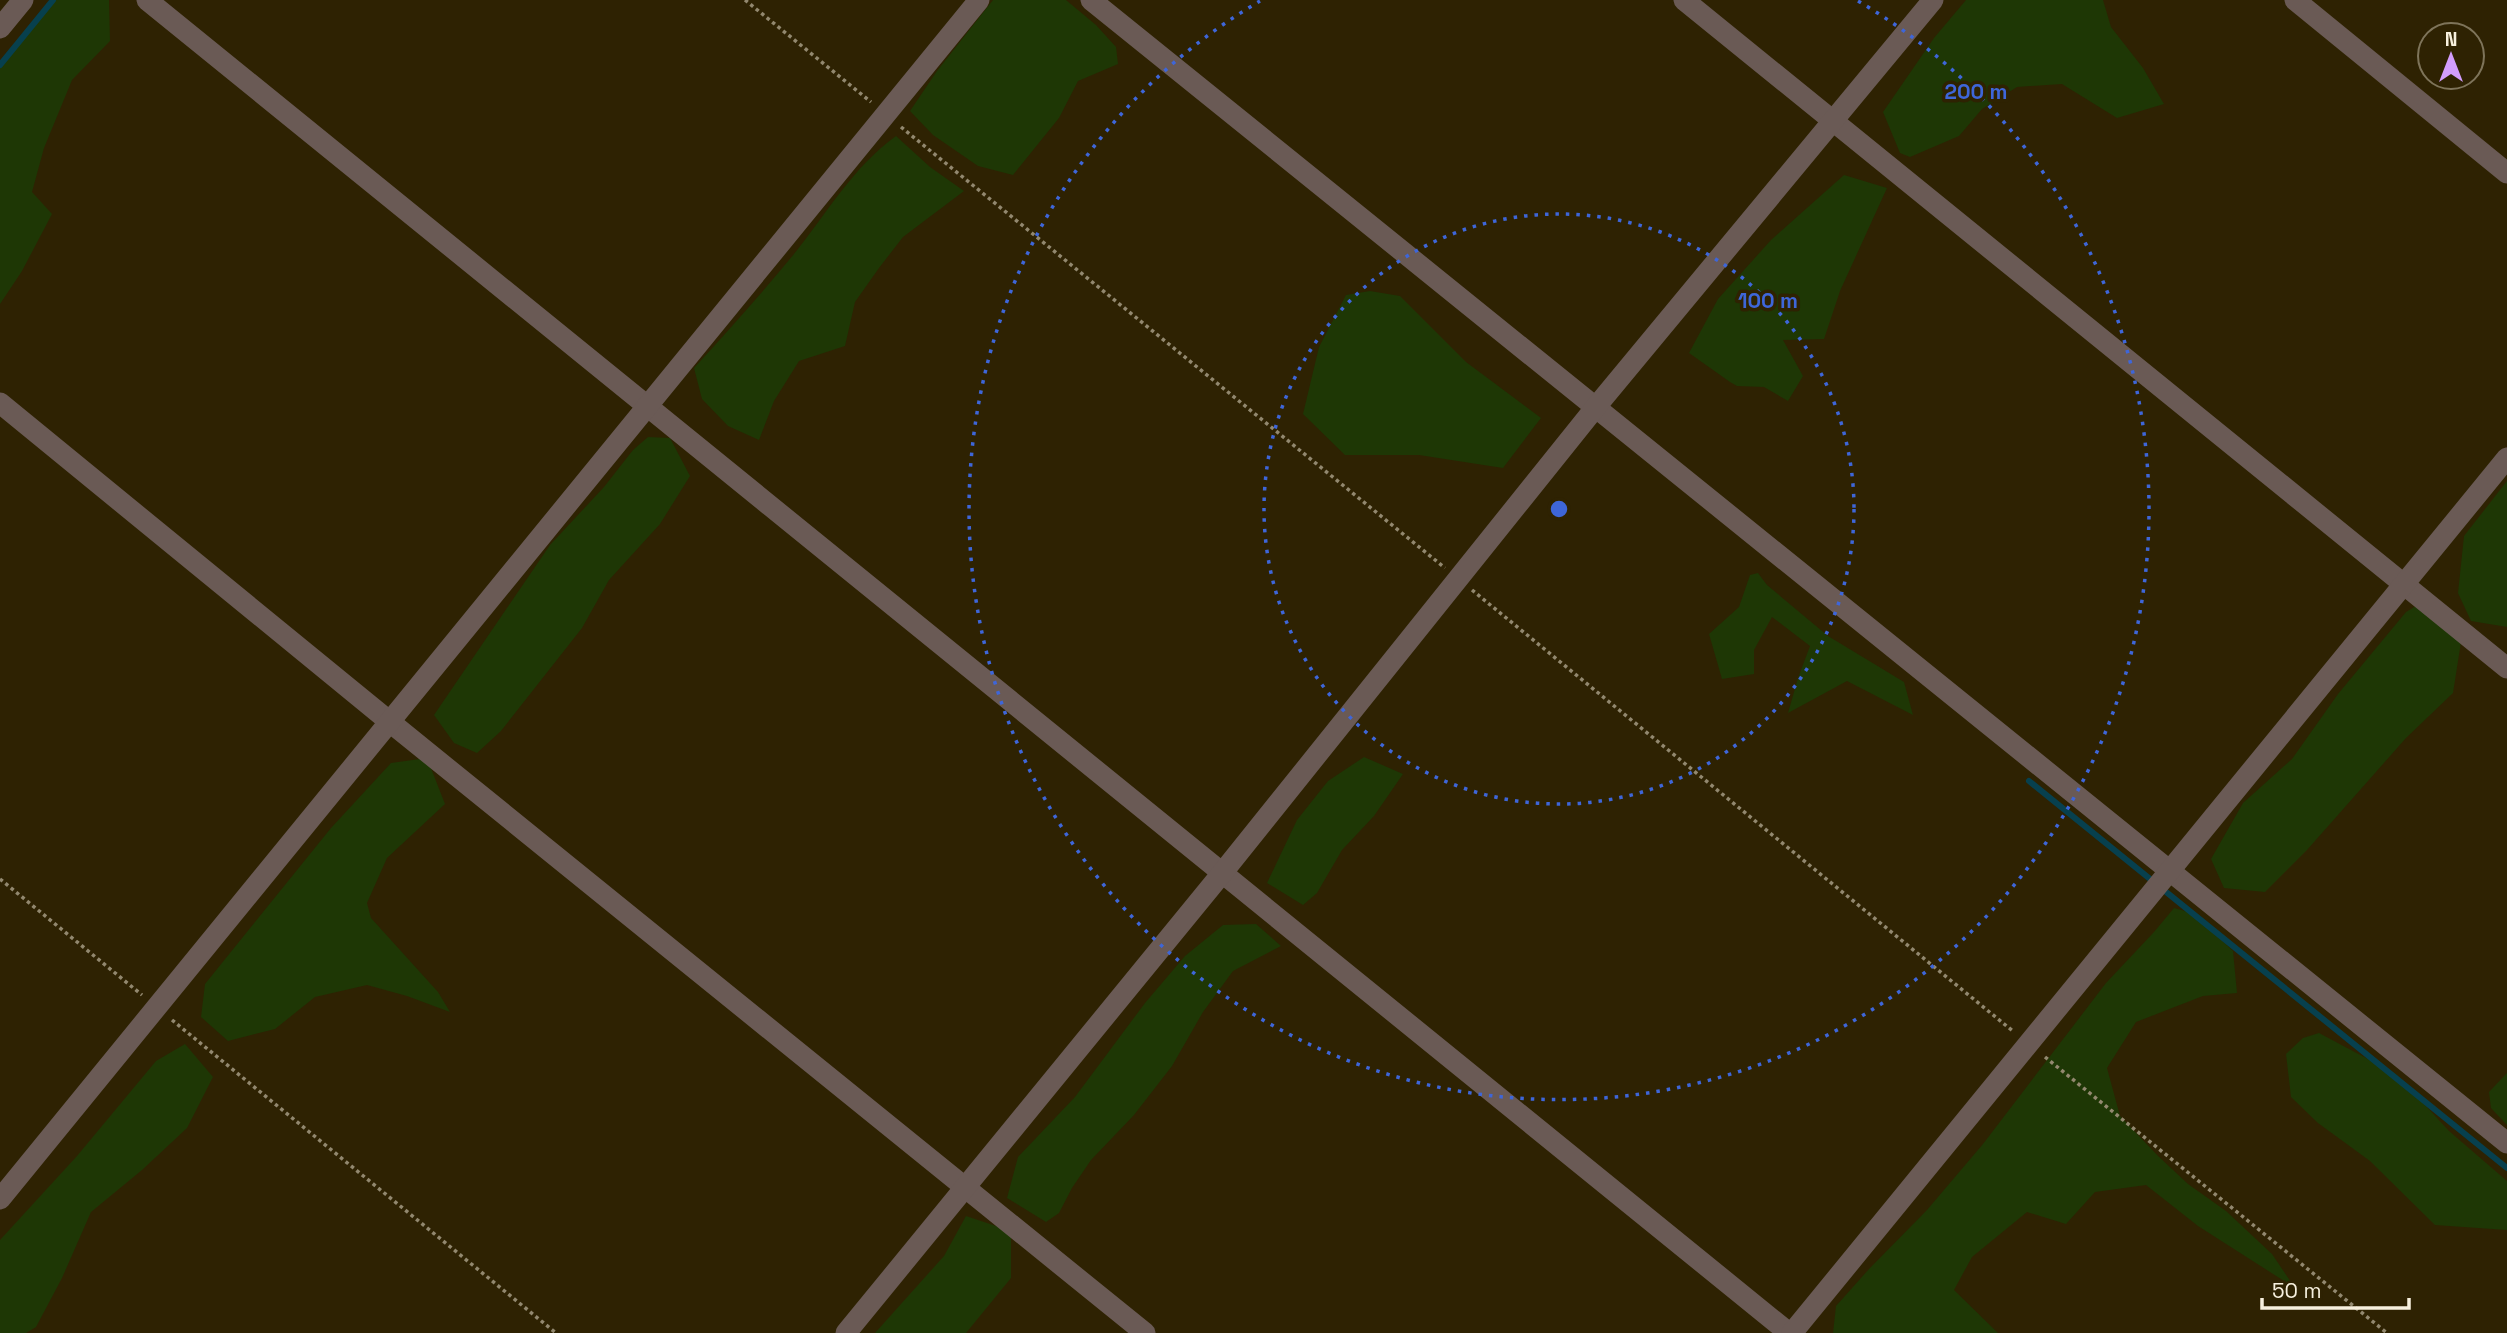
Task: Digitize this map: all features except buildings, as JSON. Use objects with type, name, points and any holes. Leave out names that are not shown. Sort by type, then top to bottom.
[{"type":"street","points":[[0,28],[23,0]]},
{"type":"street","points":[[147,0],[1791,1333],[2507,458]]},
{"type":"street","points":[[0,1199],[979,0]]},
{"type":"street","points":[[1091,0],[2507,1143]]},
{"type":"street","points":[[1685,0],[2507,668]]},
{"type":"street","points":[[846,1333],[1223,872],[1595,408],[1933,0]]},
{"type":"street","points":[[2295,0],[2507,173]]},
{"type":"street","points":[[0,403],[1145,1333]]},
{"type":"path","points":[[745,0],[2386,1333]]},
{"type":"path","points":[[0,879],[556,1333]]},
{"type":"green space","points":[[55,0],[109,0],[110,41],[72,80],[44,148],[32,192],[52,214],[22,271],[0,304],[0,68]]},
{"type":"green space","points":[[993,0],[1066,0],[1096,25],[1116,47],[1118,64],[1078,81],[1059,118],[1013,175],[978,166],[933,135],[910,111],[937,71]]},
{"type":"green space","points":[[1966,0],[2103,0],[2111,27],[2143,68],[2164,104],[2117,118],[2062,84],[2017,87],[1982,109],[1959,136],[1910,157],[1900,153],[1883,112],[1934,38]]},
{"type":"green space","points":[[896,136],[930,167],[964,191],[903,237],[879,268],[855,302],[845,346],[799,361],[774,401],[759,440],[728,426],[702,399],[694,368],[782,269],[854,176]]},
{"type":"green space","points":[[1844,175],[1887,188],[1840,291],[1824,339],[1783,340],[1803,376],[1788,401],[1764,387],[1737,386],[1689,353],[1718,299],[1771,240]]},
{"type":"green space","points":[[1370,291],[1400,296],[1466,362],[1541,418],[1503,468],[1419,455],[1345,455],[1303,414],[1319,347],[1346,295]]},
{"type":"green space","points":[[648,437],[670,438],[690,476],[660,524],[609,580],[582,628],[501,731],[477,753],[454,743],[434,715],[550,545],[604,487],[633,450]]},
{"type":"green space","points":[[2507,481],[2507,627],[2471,621],[2458,593],[2464,536]]},
{"type":"green space","points":[[1758,573],[1767,585],[1828,636],[1904,682],[1913,715],[1847,681],[1788,713],[1810,646],[1772,617],[1754,650],[1754,674],[1722,679],[1709,634],[1739,607],[1750,575]]},
{"type":"green space","points":[[2426,600],[2461,642],[2453,693],[2406,738],[2307,850],[2265,892],[2224,888],[2211,859],[2243,803],[2292,759],[2338,694],[2406,612]]},
{"type":"green space","points":[[1364,757],[1403,774],[1374,816],[1342,850],[1317,893],[1303,905],[1267,883],[1297,820],[1328,781]]},
{"type":"green space","points":[[427,758],[445,804],[387,858],[367,903],[371,918],[438,992],[450,1012],[367,985],[315,997],[275,1029],[228,1041],[201,1017],[205,984],[331,828],[391,763]]},
{"type":"green space","points":[[2174,908],[2192,913],[2233,951],[2237,993],[2203,996],[2136,1022],[2107,1068],[2120,1116],[2188,1184],[2226,1211],[2272,1254],[2295,1288],[2198,1226],[2146,1185],[2095,1192],[2066,1224],[2027,1212],[1972,1257],[1954,1290],[1998,1333],[1833,1333],[1836,1306],[1927,1210],[1983,1144],[2106,983]]},
{"type":"green space","points":[[1256,924],[1281,946],[1233,971],[1203,1012],[1172,1066],[1134,1115],[1091,1160],[1059,1213],[1046,1222],[1007,1198],[1018,1157],[1075,1097],[1145,1003],[1185,956],[1223,925]]},
{"type":"green space","points":[[2319,1033],[2396,1074],[2449,1131],[2507,1181],[2507,1230],[2435,1225],[2370,1161],[2318,1123],[2291,1097],[2286,1054],[2303,1038]]},
{"type":"green space","points":[[185,1044],[213,1077],[187,1128],[91,1212],[62,1278],[36,1327],[26,1333],[0,1333],[0,1240],[77,1156],[156,1061]]},
{"type":"green space","points":[[2507,1073],[2507,1125],[2491,1108],[2489,1092]]},
{"type":"green space","points":[[966,1216],[1011,1231],[1011,1278],[966,1333],[875,1333],[944,1256]]},
{"type":"waterway","points":[[0,65],[53,0]]},
{"type":"waterway","points":[[2029,781],[2507,1168]]}]
